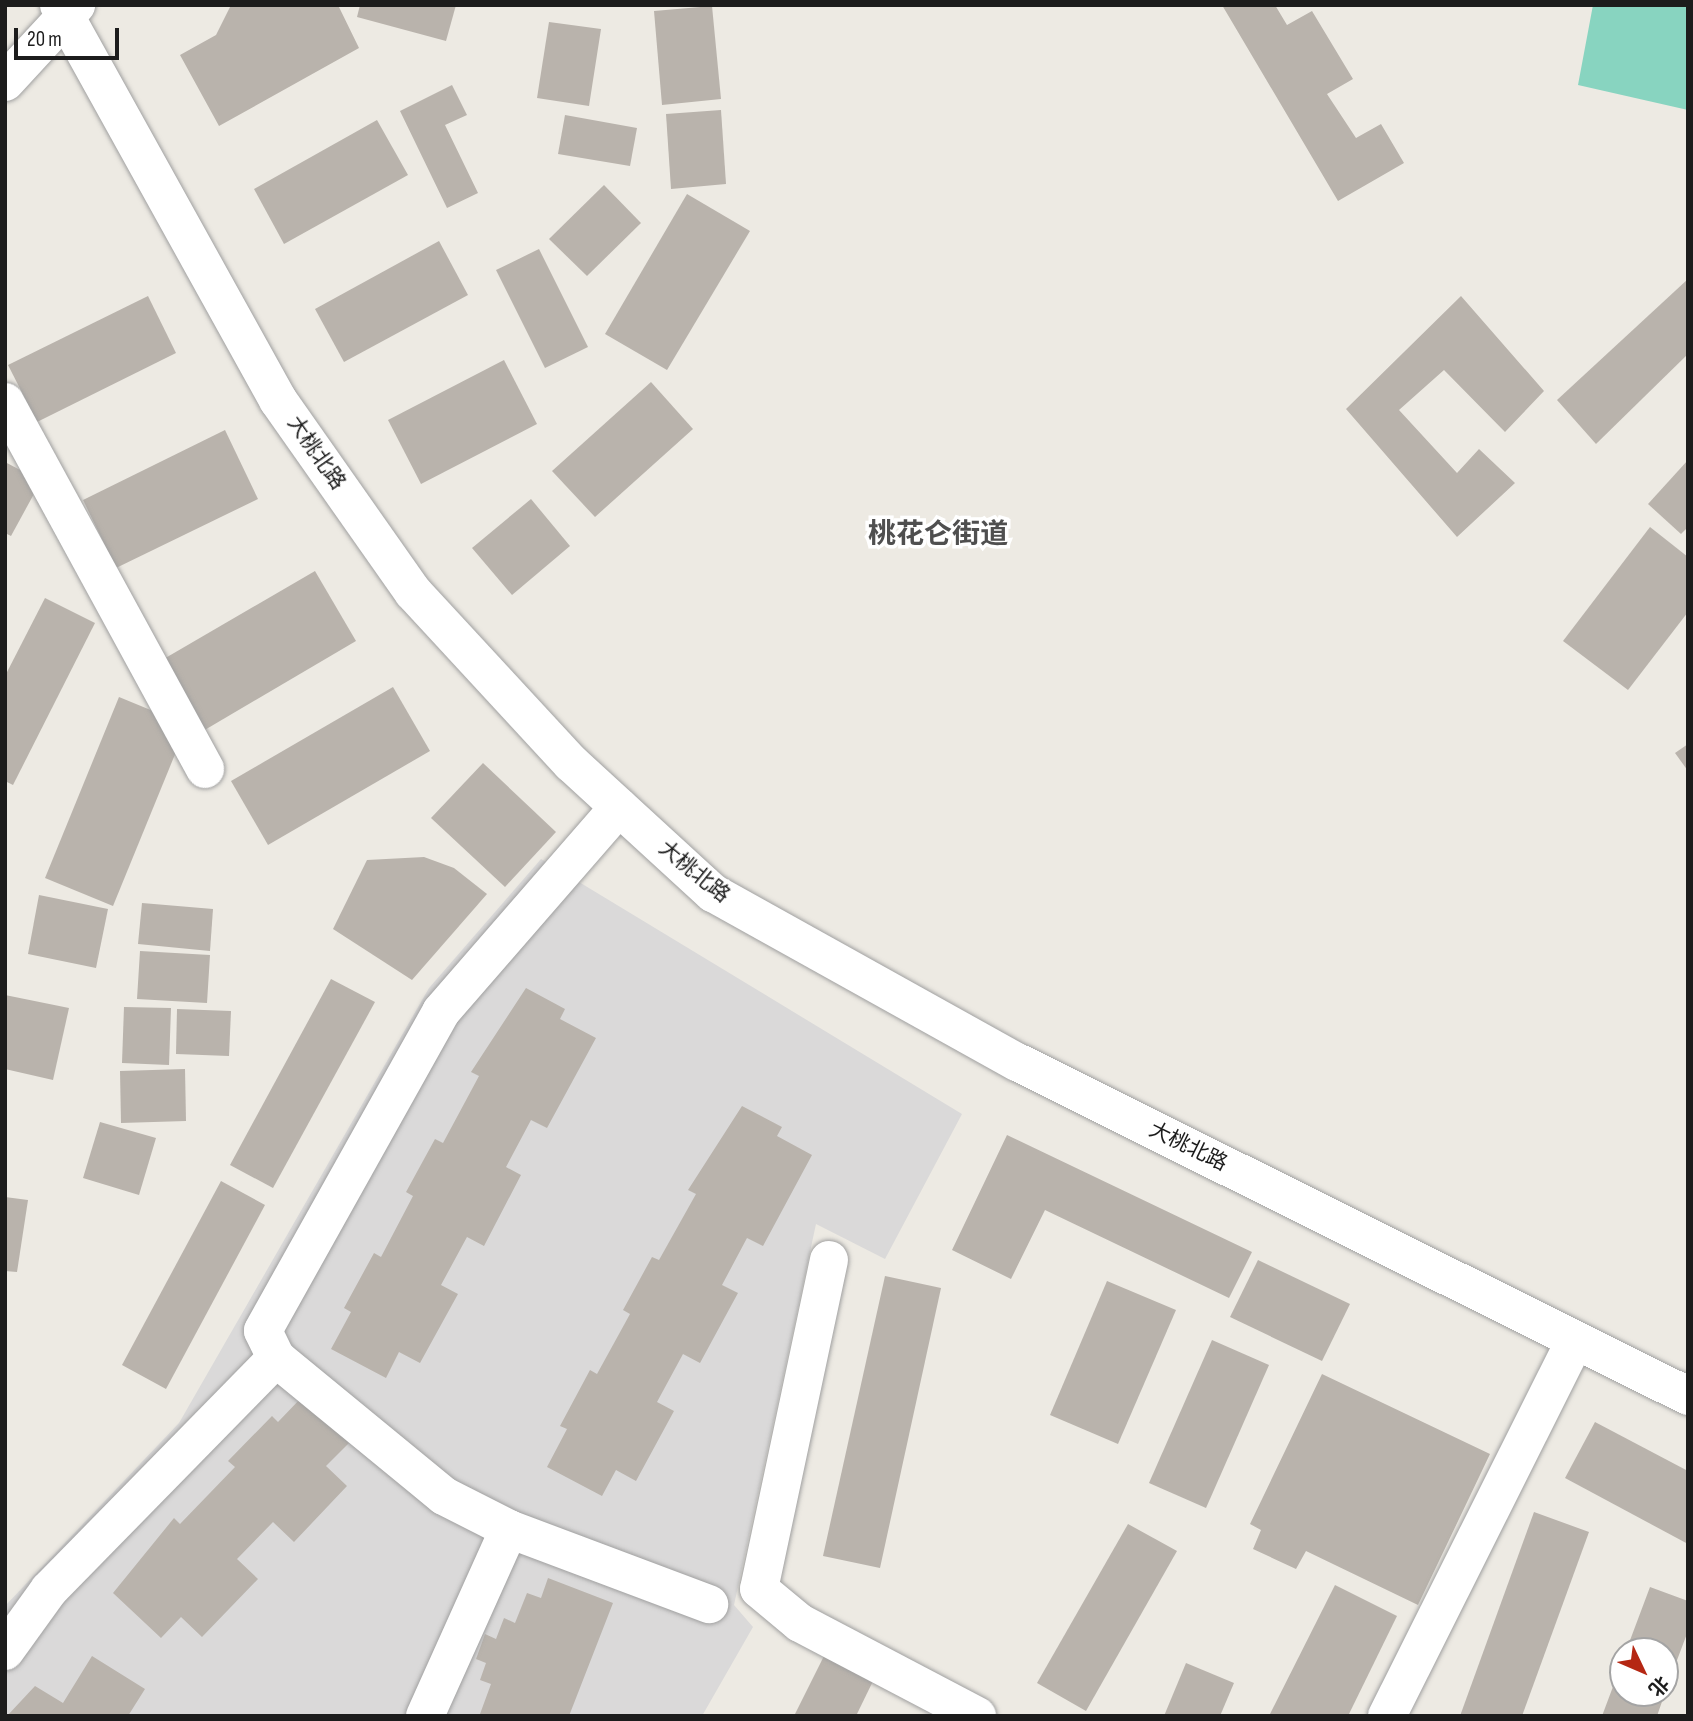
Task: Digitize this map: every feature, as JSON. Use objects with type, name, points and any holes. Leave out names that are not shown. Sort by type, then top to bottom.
[{"type":"street","points":[[5,82],[67,9]]},
{"type":"street","name":"大桃北路","points":[[67,9],[278,400],[413,592],[619,807],[713,893],[1017,1062],[1688,1396]]},
{"type":"street","points":[[5,402],[205,769]]},
{"type":"street","points":[[619,807],[441,1012],[263,1331],[276,1358],[444,1496],[509,1529],[709,1604]]},
{"type":"street","points":[[829,1260],[759,1589],[800,1623],[977,1716]]},
{"type":"street","points":[[1387,1716],[1575,1340]]},
{"type":"street","points":[[5,1651],[50,1590],[276,1358]]},
{"type":"street","points":[[425,1716],[509,1529]]},
{"type":"shaded area","points":[[541,859],[962,1114],[885,1259],[816,1224],[734,1605],[753,1627],[702,1716],[5,1716],[5,1606],[179,1423],[429,988]]},
{"type":"green space","points":[[1593,5],[1688,5],[1688,110],[1578,85]]},
{"type":"building","points":[[231,5],[338,5],[359,48],[219,126],[180,55],[216,35]]},
{"type":"building","points":[[360,5],[456,5],[446,41],[357,17]]},
{"type":"building","points":[[1222,5],[1275,5],[1287,25],[1312,11],[1353,79],[1327,94],[1356,138],[1381,124],[1404,163],[1338,201]]},
{"type":"building","points":[[712,6],[721,99],[662,105],[654,11]]},
{"type":"building","points":[[549,22],[601,29],[589,106],[537,98]]},
{"type":"building","points":[[452,85],[467,115],[445,125],[478,193],[447,208],[400,111]]},
{"type":"building","points":[[721,110],[726,184],[671,189],[666,114]]},
{"type":"building","points":[[565,115],[637,128],[630,166],[558,154]]},
{"type":"building","points":[[377,120],[408,175],[284,244],[254,189]]},
{"type":"building","points":[[604,185],[641,223],[587,276],[549,239]]},
{"type":"building","points":[[687,194],[750,231],[667,370],[605,334]]},
{"type":"building","points":[[439,241],[468,295],[344,362],[315,309]]},
{"type":"building","points":[[539,249],[588,347],[545,368],[496,270]]},
{"type":"building","points":[[1688,279],[1688,354],[1596,444],[1557,400]]},
{"type":"building","points":[[148,296],[176,353],[37,422],[8,365]]},
{"type":"building","points":[[1461,296],[1544,391],[1505,432],[1444,370],[1399,410],[1457,473],[1479,449],[1515,483],[1457,537],[1346,409]]},
{"type":"building","points":[[504,360],[537,424],[421,484],[388,420]]},
{"type":"building","points":[[651,382],[693,429],[595,517],[552,471]]},
{"type":"building","points":[[225,430],[258,499],[116,568],[83,500]]},
{"type":"building","points":[[1688,460],[1688,527],[1681,534],[1648,504]]},
{"type":"building","points":[[5,462],[41,481],[11,536],[5,533]]},
{"type":"building","points":[[531,499],[570,546],[512,595],[472,548]]},
{"type":"building","points":[[1650,527],[1688,557],[1688,612],[1628,690],[1563,641]]},
{"type":"building","points":[[315,571],[356,641],[203,731],[162,660]]},
{"type":"building","points":[[45,598],[95,623],[13,785],[5,781],[5,676]]},
{"type":"building","points":[[393,687],[430,751],[268,845],[231,781]]},
{"type":"building","points":[[119,697],[187,725],[113,906],[45,878]]},
{"type":"building","points":[[1688,744],[1688,771],[1675,753]]},
{"type":"building","points":[[483,763],[556,832],[505,887],[431,818]]},
{"type":"building","points":[[424,857],[454,868],[487,894],[412,980],[333,929],[367,860]]},
{"type":"building","points":[[39,895],[108,909],[96,968],[28,954]]},
{"type":"building","points":[[142,903],[213,909],[210,951],[138,944]]},
{"type":"building","points":[[140,951],[210,955],[207,1003],[137,999]]},
{"type":"building","points":[[331,979],[375,1002],[273,1188],[230,1165]]},
{"type":"building","points":[[526,988],[565,1009],[560,1019],[596,1038],[547,1128],[531,1120],[506,1167],[521,1175],[484,1246],[467,1237],[441,1285],[458,1294],[420,1363],[399,1352],[386,1378],[331,1349],[351,1312],[344,1308],[374,1253],[381,1257],[413,1196],[406,1192],[435,1139],[443,1143],[479,1076],[471,1072]]},
{"type":"building","points":[[5,995],[69,1008],[53,1080],[5,1069]]},
{"type":"building","points":[[124,1007],[171,1008],[169,1065],[122,1063]]},
{"type":"building","points":[[177,1009],[231,1011],[229,1056],[176,1054]]},
{"type":"building","points":[[185,1069],[186,1121],[121,1123],[120,1071]]},
{"type":"building","points":[[742,1106],[782,1127],[777,1136],[812,1155],[763,1246],[747,1238],[722,1285],[738,1293],[700,1363],[683,1354],[657,1402],[674,1411],[636,1481],[616,1470],[602,1496],[547,1467],[567,1429],[560,1426],[590,1370],[597,1374],[630,1314],[623,1310],[652,1257],[659,1260],[696,1194],[688,1190]]},
{"type":"building","points":[[100,1122],[156,1138],[139,1195],[83,1178]]},
{"type":"building","points":[[1007,1135],[1252,1252],[1229,1298],[1045,1210],[1011,1279],[952,1250]]},
{"type":"building","points":[[221,1181],[265,1205],[166,1389],[122,1365]]},
{"type":"building","points":[[5,1197],[28,1200],[17,1272],[5,1271]]},
{"type":"building","points":[[1258,1260],[1350,1304],[1322,1361],[1230,1317]]},
{"type":"building","points":[[885,1276],[941,1288],[880,1568],[823,1556]]},
{"type":"building","points":[[1107,1281],[1176,1310],[1118,1444],[1050,1415]]},
{"type":"building","points":[[1212,1340],[1269,1365],[1206,1508],[1149,1483]]},
{"type":"building","points":[[1322,1374],[1490,1454],[1418,1605],[1306,1551],[1296,1569],[1253,1549],[1261,1530],[1250,1524]]},
{"type":"building","points":[[302,1397],[349,1443],[326,1466],[347,1486],[294,1542],[273,1522],[237,1559],[258,1579],[202,1637],[181,1617],[161,1638],[113,1593],[174,1518],[180,1524],[235,1467],[228,1461],[272,1416],[278,1422]]},
{"type":"building","points":[[1595,1422],[1688,1471],[1688,1544],[1565,1478]]},
{"type":"building","points":[[1534,1512],[1589,1532],[1522,1716],[1460,1716]]},
{"type":"building","points":[[1128,1524],[1177,1551],[1086,1711],[1037,1683]]},
{"type":"building","points":[[548,1578],[613,1603],[569,1716],[480,1714],[491,1684],[480,1680],[486,1663],[476,1659],[485,1634],[496,1639],[504,1618],[515,1623],[527,1593],[541,1598]]},
{"type":"building","points":[[1335,1585],[1397,1616],[1348,1716],[1269,1716]]},
{"type":"building","points":[[1650,1587],[1688,1601],[1688,1631],[1679,1655],[1679,1637],[1631,1637]]},
{"type":"building","points":[[825,1654],[874,1679],[856,1716],[794,1716]]},
{"type":"building","points":[[92,1656],[145,1689],[128,1716],[7,1716],[35,1686],[63,1703]]},
{"type":"building","points":[[1186,1663],[1234,1683],[1220,1716],[1164,1716]]},
{"type":"building","points":[[1609,1697],[1609,1707],[1660,1707],[1657,1716],[1602,1716]]},
{"type":"district","name":"桃花仑街道","points":[[938,535]]}]
